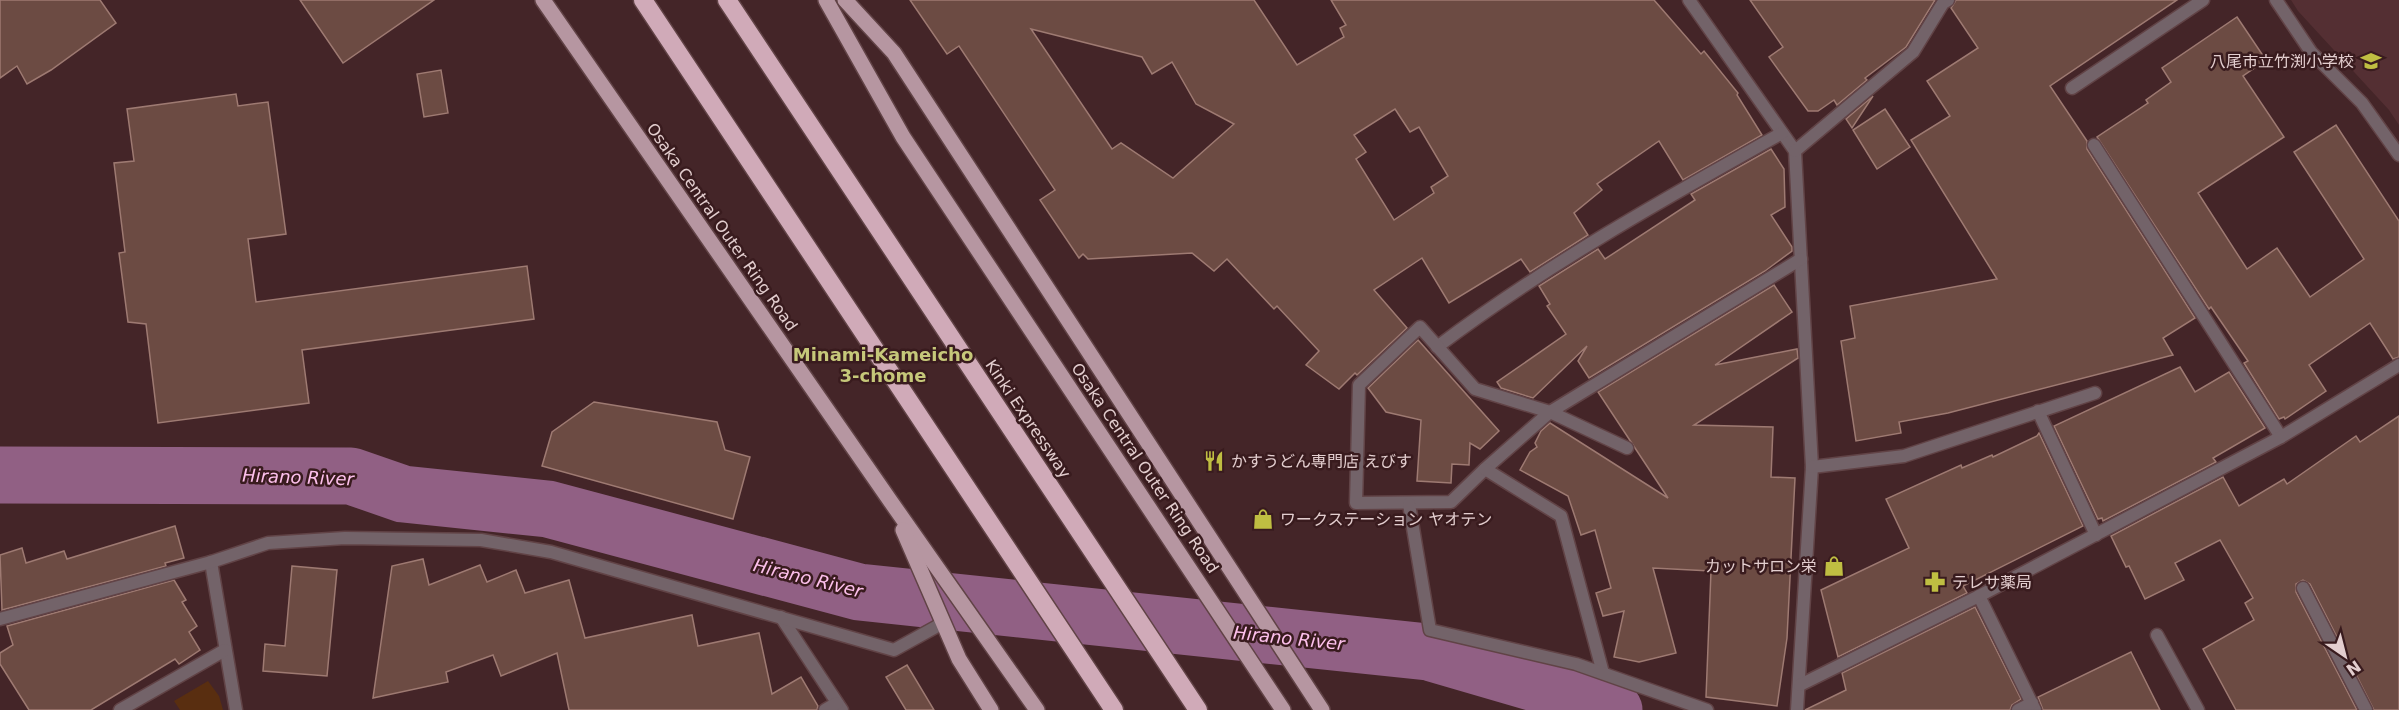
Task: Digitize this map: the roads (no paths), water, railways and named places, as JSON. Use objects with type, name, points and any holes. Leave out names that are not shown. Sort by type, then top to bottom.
[{"type":"highway","points":[[643,0],[1114,710]]},
{"type":"highway","name":"Kinki Expressway","points":[[727,0],[1198,710]]},
{"type":"main road","name":"Osaka Central Outer Ring Road","points":[[543,0],[1038,710]]},
{"type":"main road","name":"Osaka Central Outer Ring Road","points":[[826,0],[903,137],[1283,710]]},
{"type":"main road","points":[[845,0],[894,53],[1322,710]]},
{"type":"main road","points":[[891,502],[959,659],[991,710]]},
{"type":"street","points":[[1689,0],[1795,151],[1812,467],[1797,710]]},
{"type":"street","points":[[1795,151],[1913,52],[1943,3],[1948,0]]},
{"type":"street","points":[[2072,88],[2203,0]]},
{"type":"street","points":[[2276,0],[2311,52],[2362,103],[2399,155]]},
{"type":"street","points":[[1437,347],[1491,306],[1617,226],[1782,133]]},
{"type":"street","points":[[2094,145],[2281,437]]},
{"type":"street","points":[[1627,448],[1550,412],[1475,389],[1420,327],[1359,385],[1356,503],[1451,502],[1550,412],[1801,259]]},
{"type":"street","points":[[1800,685],[1979,596],[2281,437],[2399,365]]},
{"type":"street","points":[[1812,467],[1904,456],[2095,393]]},
{"type":"street","points":[[2038,411],[2096,534]]},
{"type":"street","points":[[1485,469],[1561,516],[1603,673]]},
{"type":"street","points":[[1409,504],[1430,630],[1553,658],[1707,710]]},
{"type":"street","points":[[0,619],[211,562],[268,543],[345,538],[481,540],[551,552],[894,650],[943,623]]},
{"type":"street","points":[[211,562],[236,710]]},
{"type":"street","points":[[2303,588],[2366,710]]},
{"type":"street","points":[[1979,596],[2034,706],[2018,710]]},
{"type":"street","points":[[781,616],[839,706],[825,710]]},
{"type":"street","points":[[2157,635],[2198,710]]},
{"type":"street","points":[[120,710],[225,650]]},
{"type":"waterway","name":"Hirano River","points":[[0,475],[351,476],[403,494],[548,509],[859,592],[1428,652],[1597,701],[1614,710]]},
{"type":"place","name":"八尾市立竹渕小学校","points":[[2371,61]]},
{"type":"place","name":"かすうどん専門店 えびす","points":[[1214,461]]},
{"type":"place","name":"ワークステーション ヤオテン","points":[[1263,519]]},
{"type":"place","name":"カットサロン栄","points":[[1834,566]]},
{"type":"place","name":"テレサ薬局","points":[[1935,582]]},
{"type":"district","name":"Minami-Kameicho 3-chome","points":[[883,364]]}]
